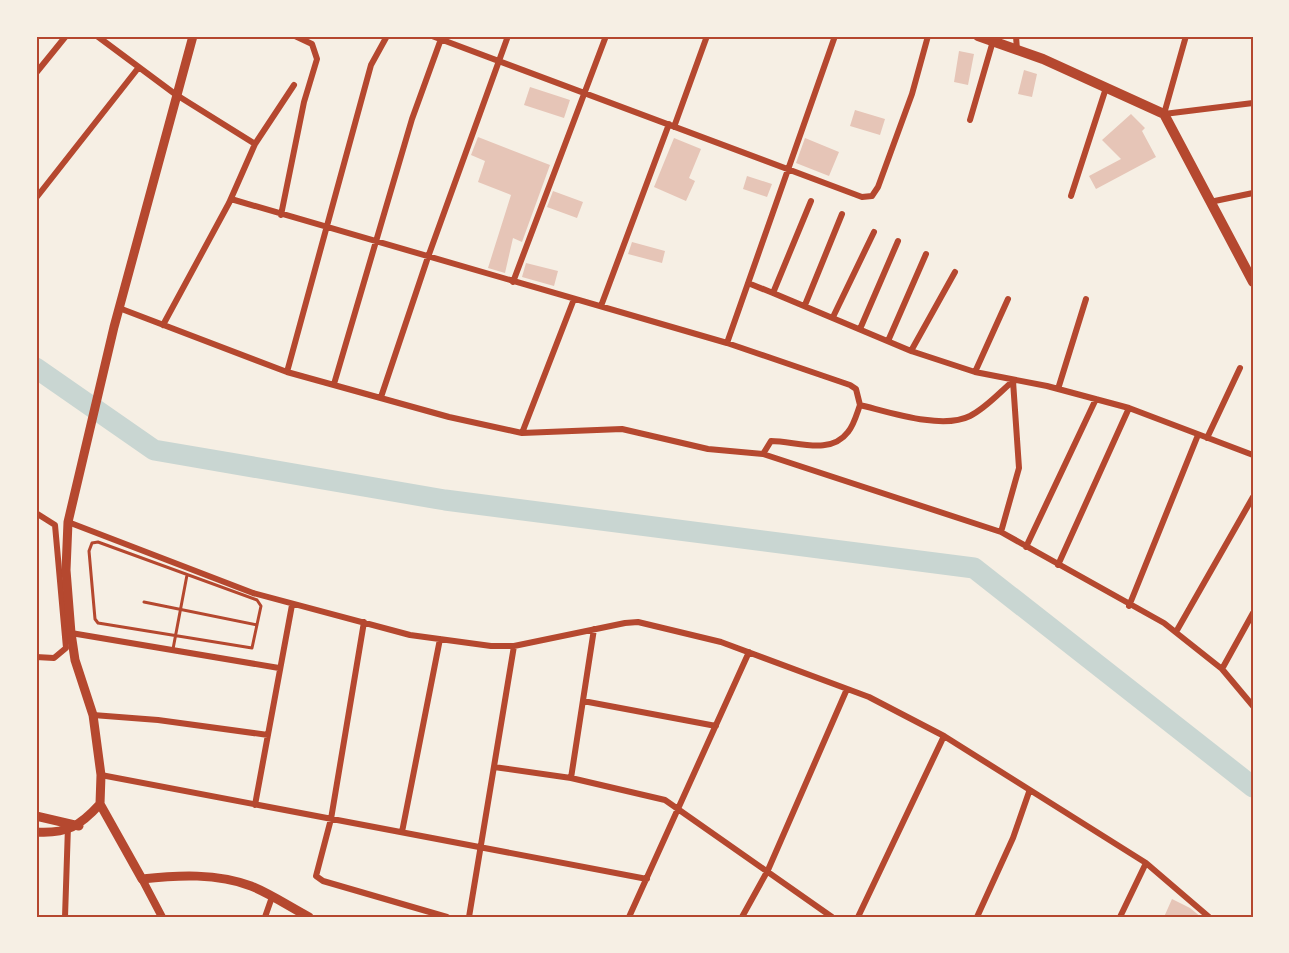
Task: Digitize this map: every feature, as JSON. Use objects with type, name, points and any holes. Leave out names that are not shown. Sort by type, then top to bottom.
[{"type":"main road","points":[[193,36],[175,94],[114,327],[68,522],[66,570],[71,633],[75,660],[93,715],[101,775],[100,804],[142,879],[175,875],[221,878],[252,886],[309,917]]},
{"type":"main road","points":[[978,36],[1017,50],[1164,114],[1253,282]]},
{"type":"main road","points":[[36,832],[79,826],[100,804]]},
{"type":"main road","points":[[36,816],[68,826]]},
{"type":"street","points":[[36,73],[66,36]]},
{"type":"street","points":[[97,36],[175,94],[255,144]]},
{"type":"street","points":[[281,215],[304,102],[317,59],[312,44],[295,36]]},
{"type":"street","points":[[287,372],[324,228],[371,64],[387,36]]},
{"type":"street","points":[[432,36],[862,197],[872,196],[878,187],[912,94],[928,36]]},
{"type":"street","points":[[381,397],[428,257],[508,36]]},
{"type":"street","points":[[513,282],[606,36]]},
{"type":"street","points":[[601,306],[707,36]]},
{"type":"street","points":[[727,343],[835,36]]},
{"type":"street","points":[[1016,36],[1017,50]]},
{"type":"street","points":[[1186,36],[1164,114],[1253,103]]},
{"type":"street","points":[[334,384],[412,119],[441,39]]},
{"type":"street","points":[[970,120],[993,41]]},
{"type":"street","points":[[36,198],[139,67]]},
{"type":"street","points":[[163,326],[231,199],[255,144],[294,85]]},
{"type":"street","points":[[1071,196],[1106,88]]},
{"type":"street","points":[[1210,202],[1253,193]]},
{"type":"street","points":[[231,199],[324,228],[727,343],[856,389],[860,405],[848,432],[833,443],[821,447],[793,441],[771,441],[763,454]]},
{"type":"street","points":[[773,293],[811,201]]},
{"type":"street","points":[[805,305],[842,214]]},
{"type":"street","points":[[833,317],[874,232]]},
{"type":"street","points":[[860,329],[898,241]]},
{"type":"street","points":[[888,341],[926,254]]},
{"type":"street","points":[[911,351],[955,272]]},
{"type":"street","points":[[748,283],[911,351],[975,372],[1058,389],[1129,408],[1253,454]]},
{"type":"street","points":[[522,433],[574,299]]},
{"type":"street","points":[[975,372],[1008,299]]},
{"type":"street","points":[[1058,389],[1086,299]]},
{"type":"street","points":[[119,308],[287,372],[449,417],[522,433],[622,429],[708,449],[763,454],[1001,532],[1129,606],[1164,623],[1222,669],[1252,704]]},
{"type":"street","points":[[1207,438],[1239,368]]},
{"type":"street","points":[[860,405],[943,421],[967,417],[981,410],[1013,381]]},
{"type":"street","points":[[1001,532],[1019,468],[1013,381]]},
{"type":"street","points":[[1026,547],[1096,399]]},
{"type":"street","points":[[1058,565],[1129,408]]},
{"type":"street","points":[[1129,606],[1198,435]]},
{"type":"street","points":[[1176,632],[1253,497]]},
{"type":"street","points":[[36,513],[55,525],[66,648],[54,658],[36,657]]},
{"type":"street","points":[[68,522],[187,571],[292,605],[410,635],[514,646],[638,622],[721,642],[869,697],[944,736],[1029,792],[1146,863],[1209,917]]},
{"type":"street","points":[[255,805],[292,605]]},
{"type":"street","points":[[1222,669],[1253,613]]},
{"type":"street","points":[[364,622],[331,819],[316,876],[323,881],[447,917]]},
{"type":"street","points":[[571,778],[594,629]]},
{"type":"street","points":[[71,633],[279,668]]},
{"type":"street","points":[[402,832],[440,639]]},
{"type":"street","points":[[469,917],[514,646]]},
{"type":"street","points":[[629,917],[749,652]]},
{"type":"street","points":[[742,917],[768,870],[847,689]]},
{"type":"street","points":[[583,701],[716,726]]},
{"type":"street","points":[[93,715],[158,720],[268,735]]},
{"type":"street","points":[[858,917],[944,736]]},
{"type":"street","points":[[494,767],[571,778],[665,800],[832,917]]},
{"type":"street","points":[[101,775],[647,879]]},
{"type":"street","points":[[977,917],[1013,838],[1029,792]]},
{"type":"street","points":[[65,917],[68,826]]},
{"type":"street","points":[[1120,917],[1146,863]]},
{"type":"street","points":[[142,879],[162,917]]},
{"type":"street","points":[[265,917],[272,897]]},
{"type":"lane","points":[[98,542],[187,571],[257,600],[261,606],[253,645],[249,649],[175,635],[103,625],[96,621],[90,546],[98,542]]},
{"type":"lane","points":[[173,650],[187,571]]},
{"type":"lane","points":[[144,602],[257,625]]},
{"type":"building","points":[[959,51],[974,54],[968,85],[954,82]]},
{"type":"building","points":[[1024,70],[1037,74],[1032,97],[1018,94]]},
{"type":"building","points":[[530,87],[570,100],[564,118],[524,105]]},
{"type":"building","points":[[855,110],[885,119],[880,135],[850,126]]},
{"type":"building","points":[[1131,114],[1145,128],[1142,131],[1156,157],[1096,189],[1089,176],[1121,159],[1102,140]]},
{"type":"building","points":[[478,137],[550,165],[522,242],[513,238],[505,273],[488,268],[511,195],[478,182],[485,161],[471,155]]},
{"type":"building","points":[[674,138],[701,149],[689,178],[695,181],[686,201],[654,187]]},
{"type":"building","points":[[805,138],[839,152],[829,176],[796,163]]},
{"type":"building","points":[[747,176],[772,184],[767,197],[743,189]]},
{"type":"building","points":[[553,191],[583,202],[577,218],[547,207]]},
{"type":"building","points":[[632,242],[665,251],[662,263],[628,254]]},
{"type":"building","points":[[526,263],[558,271],[554,286],[522,277]]},
{"type":"building","points":[[1172,899],[1190,908],[1201,917],[1164,917]]},
{"type":"waterway","points":[[36,368],[154,450],[445,500],[974,568],[1253,787]]}]
